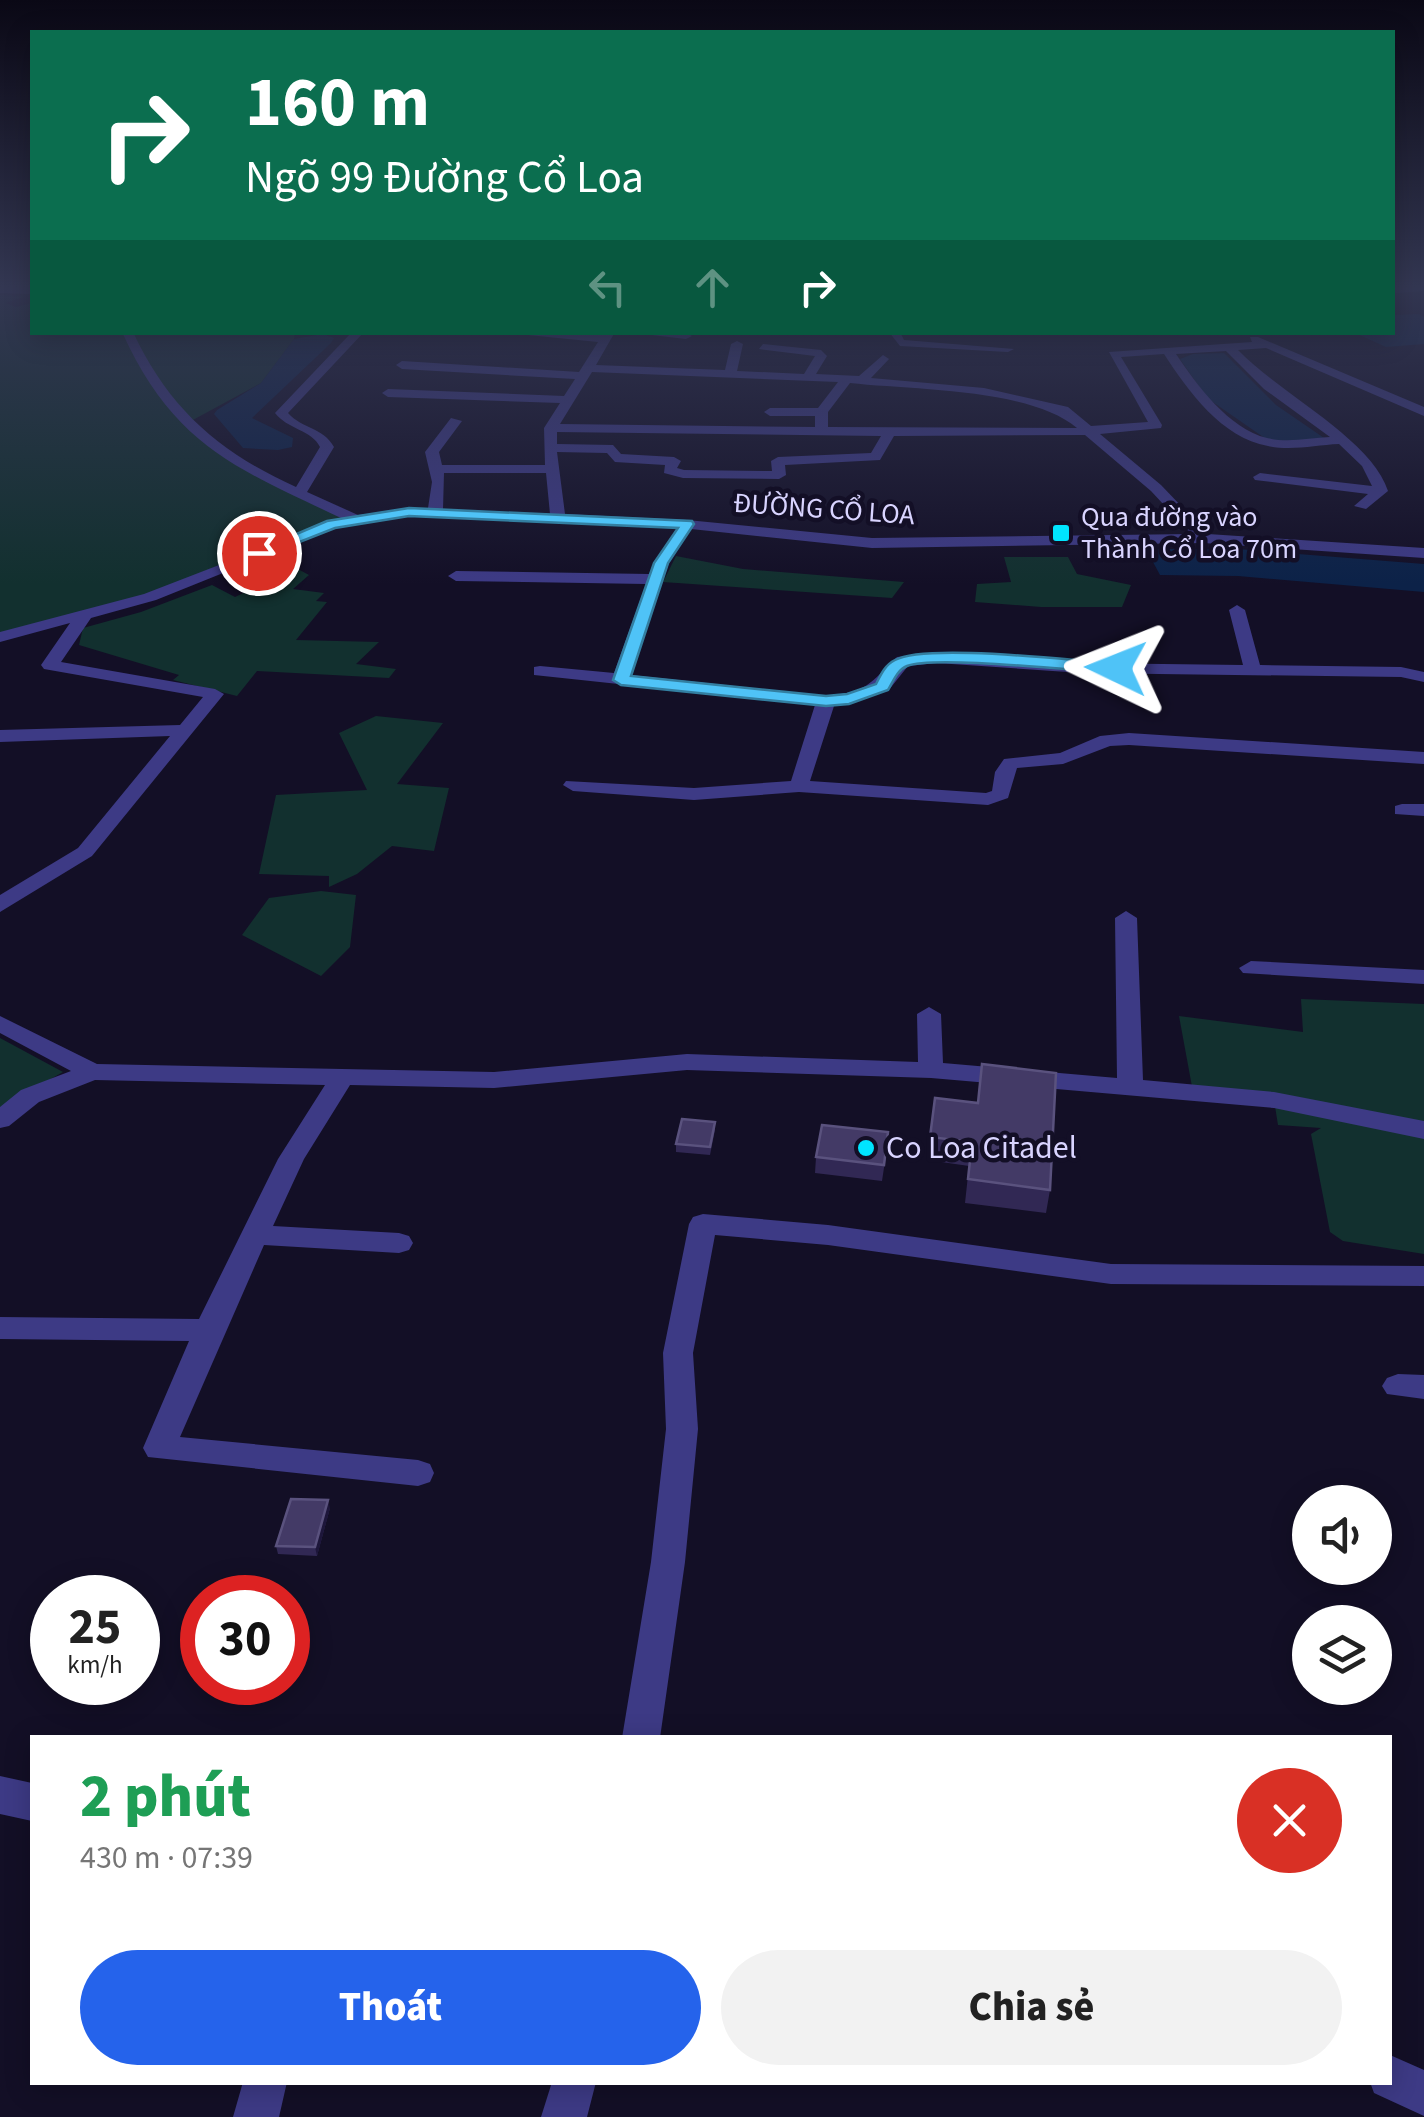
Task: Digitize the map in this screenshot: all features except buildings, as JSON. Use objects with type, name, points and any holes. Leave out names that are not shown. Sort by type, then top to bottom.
[{"type":"street","points":[[160,387],[206,441],[230,459],[354,519]]},
{"type":"street","points":[[300,493],[327,447],[322,436],[288,422],[282,413],[307,387]]},
{"type":"street","points":[[558,516],[551,428],[576,387]]},
{"type":"street","points":[[821,433],[822,412],[847,387]]},
{"type":"street","points":[[928,387],[1064,410],[1156,488],[1204,538]]},
{"type":"street","points":[[551,428],[682,424],[889,433],[1087,432],[1156,425],[1133,387]]},
{"type":"street","points":[[1195,387],[1228,420],[1266,443],[1340,440]]},
{"type":"street","points":[[1269,387],[1356,451],[1380,478],[1381,492]]},
{"type":"street","points":[[1365,387],[1424,412]]},
{"type":"street","points":[[388,393],[568,400]]},
{"type":"street","points":[[770,412],[822,412]]},
{"type":"street","points":[[435,512],[439,482],[432,452],[456,422]]},
{"type":"street","points":[[550,448],[613,449],[615,458],[674,461],[669,470],[684,474],[779,475],[778,461],[875,458],[889,433]]},
{"type":"street","points":[[434,468],[554,469]]},
{"type":"street","points":[[1260,477],[1381,492]]},
{"type":"street","points":[[1361,506],[1381,492]]},
{"type":"street","name":"ĐƯỜNG CỔ LOA","points":[[0,637],[150,598],[332,524],[435,512],[687,524],[872,543],[1204,538],[1424,554]]},
{"type":"street","points":[[621,680],[655,579],[687,524]]},
{"type":"street","points":[[456,576],[655,579]]},
{"type":"street","points":[[1238,610],[1253,670]]},
{"type":"street","points":[[0,906],[85,852],[215,694],[50,665],[83,618]]},
{"type":"street","points":[[540,671],[826,701],[849,699],[882,687],[903,661],[937,658],[1082,668],[1401,672],[1424,676]]},
{"type":"street","points":[[799,786],[826,701]]},
{"type":"street","points":[[0,736],[185,730]]},
{"type":"street","points":[[572,785],[694,794],[799,786],[993,798],[1001,794],[1011,763],[1062,758],[1106,740],[1129,738],[1424,758]]},
{"type":"street","points":[[1402,810],[1424,810]]},
{"type":"street","points":[[1126,918],[1130,1085]]},
{"type":"street","points":[[1251,968],[1424,978]]},
{"type":"street","points":[[929,1014],[932,1070]]},
{"type":"street","points":[[0,1023],[92,1072]]},
{"type":"street","points":[[0,1120],[30,1096],[92,1072],[494,1080],[687,1062],[932,1070],[1130,1085],[1274,1100],[1424,1130]]},
{"type":"street","points":[[342,1078],[290,1159],[158,1448],[418,1474]]},
{"type":"street","points":[[642,1735],[668,1562],[682,1429],[678,1353],[703,1224],[828,1235],[1111,1274],[1424,1276]]},
{"type":"street","points":[[255,1235],[399,1243]]},
{"type":"street","points":[[0,1328],[209,1330]]},
{"type":"street","points":[[0,1795],[30,1802]]},
{"type":"street","points":[[1392,2079],[1424,2094]]},
{"type":"street","points":[[256,2117],[265,2085]]},
{"type":"street","points":[[564,2117],[573,2085]]},
{"type":"green space","points":[[0,387],[254,387],[191,421],[229,459],[354,519],[150,597],[0,637]]},
{"type":"green space","points":[[676,556],[743,569],[904,582],[892,598],[663,582]]},
{"type":"green space","points":[[1004,557],[1068,557],[1077,574],[1131,585],[1122,607],[975,602],[977,584],[1011,582]]},
{"type":"green space","points":[[296,568],[309,575],[293,589],[324,593],[316,601],[327,602],[296,640],[379,642],[356,664],[396,669],[389,678],[257,671],[237,696],[173,680],[179,675],[79,645],[83,628],[141,612],[212,585],[235,597]]},
{"type":"green space","points":[[376,716],[443,723],[397,784],[449,788],[434,851],[392,846],[357,874],[329,887],[329,876],[259,874],[276,795],[367,790],[339,733]]},
{"type":"green space","points":[[321,891],[356,895],[350,947],[321,976],[242,935],[269,898]]},
{"type":"green space","points":[[1301,999],[1424,1004],[1424,1254],[1343,1241],[1330,1232],[1311,1134],[1321,1128],[1278,1125],[1274,1100],[1193,1092],[1179,1016],[1303,1032]]},
{"type":"green space","points":[[0,1038],[63,1072],[0,1108]]},
{"type":"water","points":[[255,387],[285,387],[252,418],[293,438],[292,447],[243,448],[214,414]]},
{"type":"water","points":[[1199,387],[1258,387],[1276,405],[1327,440],[1269,441],[1207,398]]},
{"type":"water","points":[[1146,549],[1237,549],[1424,564],[1424,592],[1238,576],[1160,575]]},
{"type":"place","name":"Qua đường vào Thành Cổ Loa 70m","points":[[1061,533]]},
{"type":"place","name":"Co Loa Citadel","points":[[866,1148]]},
{"type":"route","points":[[259,553],[332,524],[409,512],[687,524],[661,563],[621,680],[826,701],[849,699],[882,687],[885,678],[903,661],[937,658],[1116,668]]}]
